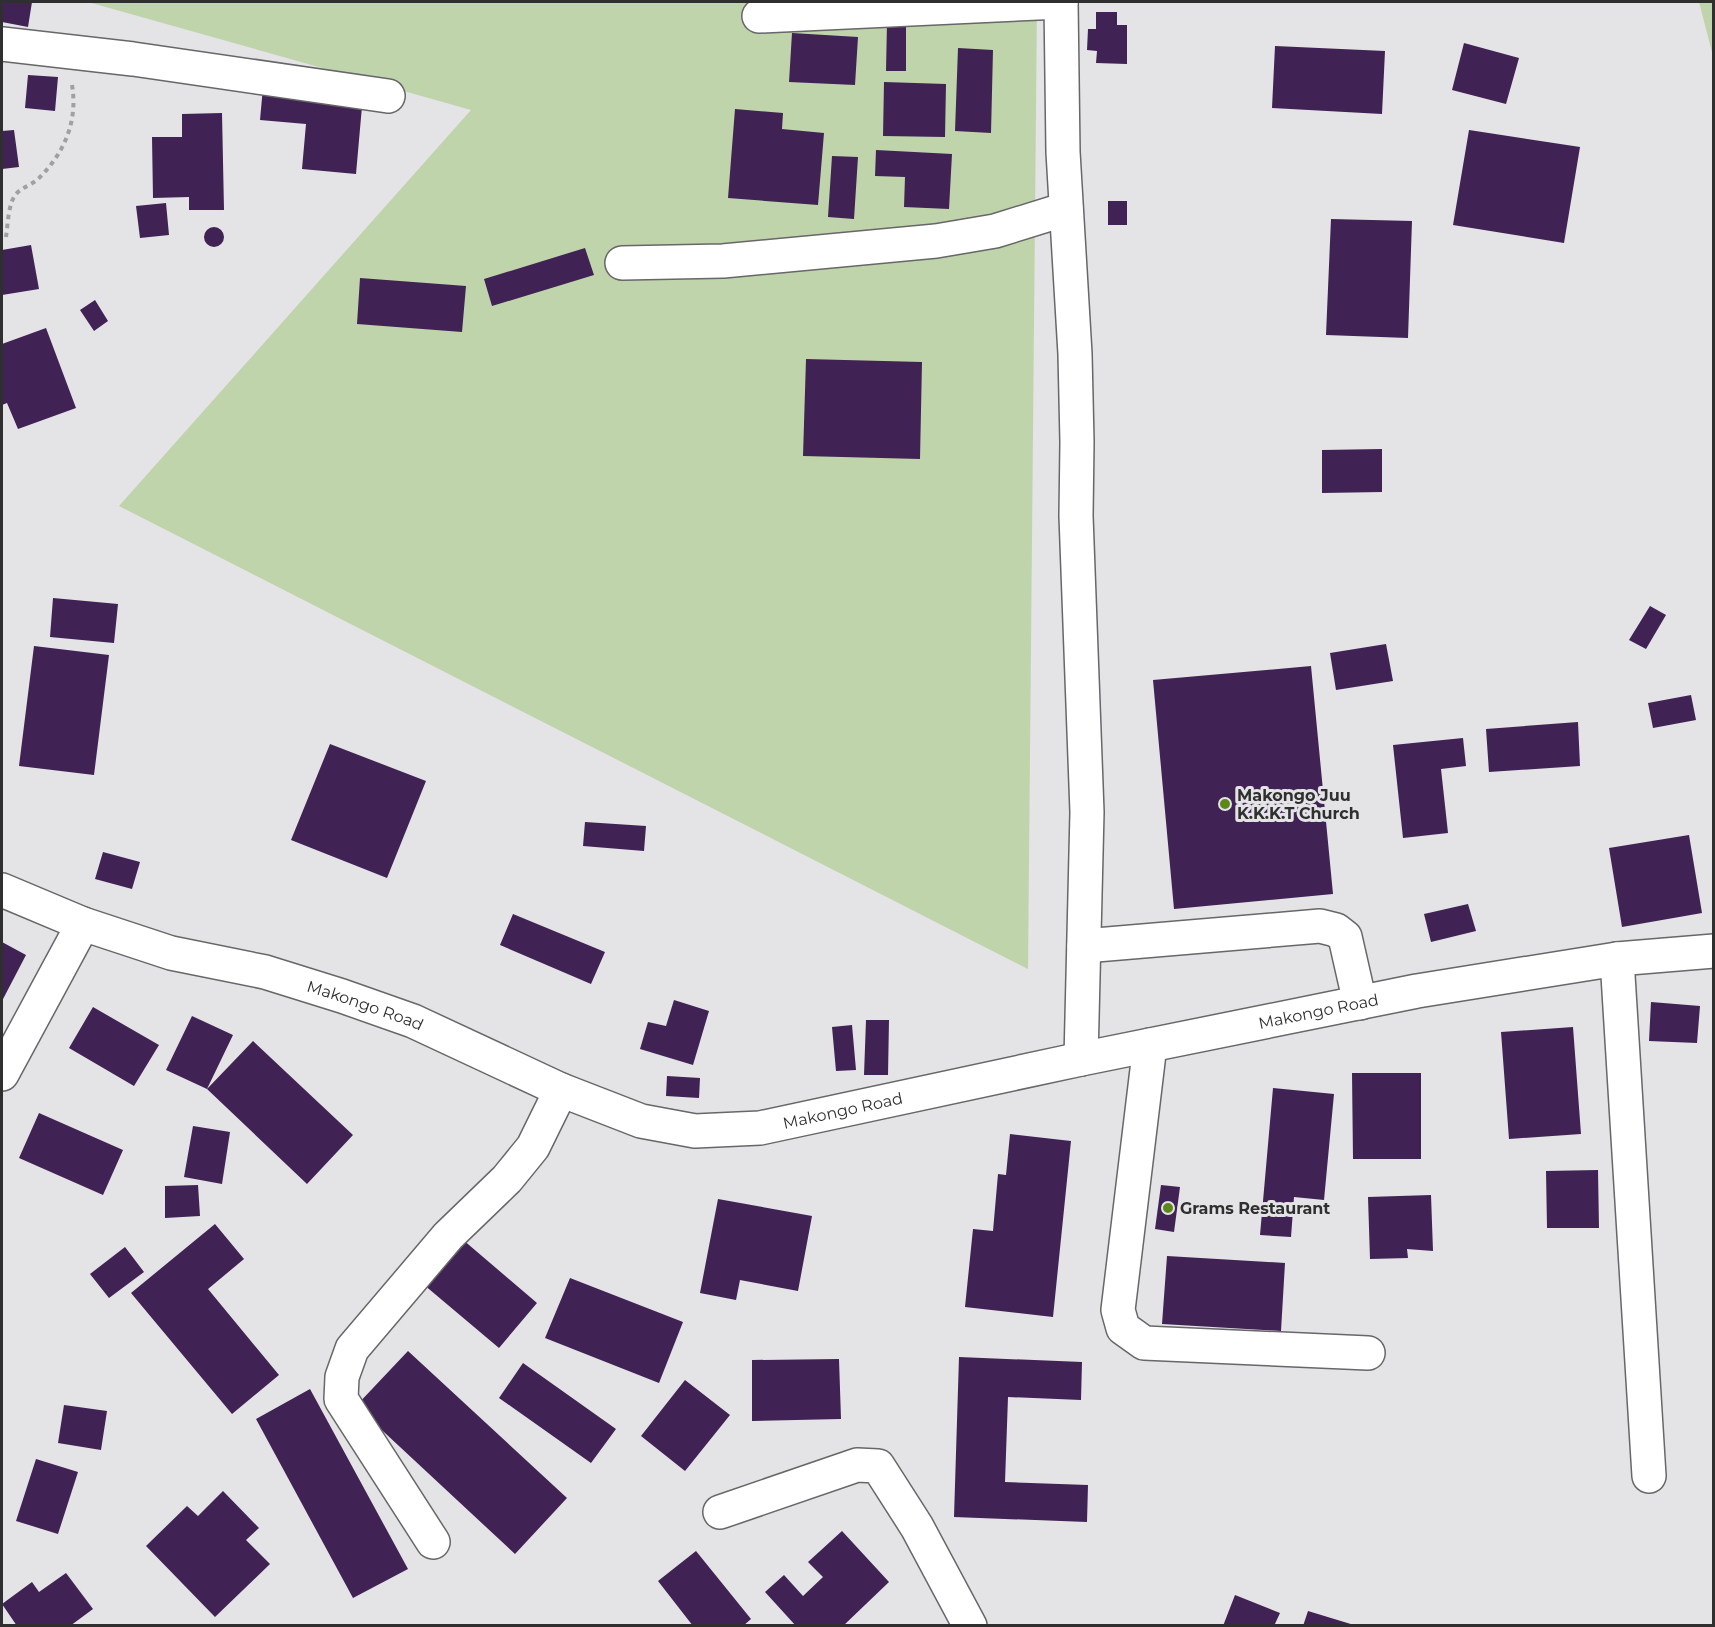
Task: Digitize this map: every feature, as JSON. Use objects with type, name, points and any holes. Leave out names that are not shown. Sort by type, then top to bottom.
[{"type":"street","points":[[759,16],[1061,2],[1066,209],[1075,365],[1076,516],[1087,812],[1081,1059]]},
{"type":"street","points":[[2,44],[133,59],[388,96]]},
{"type":"street","points":[[622,263],[723,261],[936,242],[995,231],[1066,209]]},
{"type":"street","name":"Makongo Road","points":[[2,890],[83,924],[171,953],[265,972],[342,996],[413,1021],[561,1090],[641,1121],[695,1131],[760,1128],[1081,1059],[1360,1003],[1617,959],[1713,951]]},
{"type":"street","points":[[2,1074],[83,924]]},
{"type":"street","points":[[1084,946],[1320,926],[1336,930],[1345,937],[1360,1003]]},
{"type":"street","points":[[1617,959],[1649,1476]]},
{"type":"street","points":[[1150,1045],[1118,1310],[1123,1328],[1144,1343],[1368,1353]]},
{"type":"street","points":[[433,1542],[341,1399],[342,1377],[352,1349],[448,1236],[507,1179],[532,1147],[561,1090]]},
{"type":"street","points":[[720,1512],[857,1465],[878,1466],[917,1527],[970,1626]]},
{"type":"path","points":[[6,237],[11,206],[16,193],[39,179],[54,162],[66,141],[71,125],[74,99],[71,81],[58,51]]},
{"type":"green space","points":[[88,2],[1037,2],[1028,969],[119,506],[471,110]]},
{"type":"green space","points":[[1699,2],[1713,2],[1713,56]]},
{"type":"building","points":[[2,2],[32,2],[28,27],[2,22]]},
{"type":"building","points":[[1096,12],[1117,12],[1117,25],[1127,25],[1127,64],[1096,63],[1097,51],[1087,50],[1088,29],[1096,29]]},
{"type":"building","points":[[887,22],[906,22],[906,71],[886,71]]},
{"type":"building","points":[[792,33],[858,37],[855,85],[789,82]]},
{"type":"building","points":[[1464,43],[1519,58],[1506,104],[1452,90]]},
{"type":"building","points":[[1275,46],[1385,51],[1382,114],[1272,108]]},
{"type":"building","points":[[958,48],[993,50],[991,133],[955,131]]},
{"type":"building","points":[[28,75],[58,77],[55,111],[25,108]]},
{"type":"building","points":[[884,82],[946,84],[945,137],[883,136]]},
{"type":"building","points":[[263,87],[363,95],[356,174],[302,169],[306,124],[260,120]]},
{"type":"building","points":[[735,109],[783,113],[782,129],[824,133],[818,205],[728,198]]},
{"type":"building","points":[[222,113],[224,210],[189,210],[189,197],[153,198],[152,137],[182,137],[182,114]]},
{"type":"building","points":[[14,130],[19,167],[2,169],[2,131]]},
{"type":"building","points":[[1469,130],[1580,147],[1564,243],[1453,225]]},
{"type":"building","points":[[876,150],[952,154],[949,209],[904,207],[905,177],[875,176]]},
{"type":"building","points":[[832,156],[858,157],[854,219],[828,217]]},
{"type":"building","points":[[1108,201],[1127,201],[1127,225],[1108,225]]},
{"type":"building","points":[[166,203],[169,235],[140,238],[136,206]]},
{"type":"building","points":[[1331,219],[1412,221],[1408,338],[1326,335]]},
{"type":"building","points":[[214,227],[221,230],[224,237],[221,244],[214,247],[207,244],[204,237],[207,230]]},
{"type":"building","points":[[31,245],[39,289],[2,295],[2,250]]},
{"type":"building","points":[[585,248],[594,275],[492,306],[484,279]]},
{"type":"building","points":[[360,278],[466,286],[462,332],[357,324]]},
{"type":"building","points":[[95,300],[108,321],[94,331],[80,310]]},
{"type":"building","points":[[46,328],[76,408],[18,429],[7,403],[2,405],[2,344]]},
{"type":"building","points":[[806,359],[922,362],[920,459],[803,456]]},
{"type":"building","points":[[1382,449],[1382,492],[1322,493],[1322,450]]},
{"type":"building","points":[[53,598],[118,604],[114,643],[50,637]]},
{"type":"building","points":[[1650,606],[1666,615],[1646,649],[1629,640]]},
{"type":"building","points":[[1386,644],[1393,681],[1336,690],[1330,653]]},
{"type":"building","points":[[34,646],[109,655],[94,775],[19,766]]},
{"type":"building","points":[[1311,666],[1333,894],[1174,909],[1153,680]]},
{"type":"building","points":[[1691,695],[1696,720],[1653,728],[1648,703]]},
{"type":"building","points":[[1578,722],[1580,766],[1489,772],[1486,729]]},
{"type":"building","points":[[1463,738],[1466,766],[1441,769],[1448,833],[1403,838],[1393,745]]},
{"type":"building","points":[[330,744],[426,781],[387,878],[291,840]]},
{"type":"building","points":[[585,822],[646,826],[644,851],[583,846]]},
{"type":"building","points":[[1689,835],[1702,913],[1622,927],[1609,848]]},
{"type":"building","points":[[103,852],[140,862],[132,889],[95,879]]},
{"type":"building","points":[[1468,904],[1476,931],[1431,942],[1424,914]]},
{"type":"building","points":[[513,914],[605,952],[591,984],[500,945]]},
{"type":"building","points":[[2,942],[26,955],[2,1001]]},
{"type":"building","points":[[674,1000],[709,1011],[693,1065],[640,1049],[648,1022],[666,1026]]},
{"type":"building","points":[[1651,1002],[1700,1006],[1697,1043],[1649,1041]]},
{"type":"building","points":[[93,1007],[159,1045],[134,1086],[69,1048]]},
{"type":"building","points":[[192,1016],[233,1035],[207,1089],[166,1070]]},
{"type":"building","points":[[866,1020],[889,1020],[888,1075],[864,1075]]},
{"type":"building","points":[[852,1025],[856,1070],[836,1071],[832,1027]]},
{"type":"building","points":[[1573,1027],[1581,1134],[1509,1139],[1501,1032]]},
{"type":"building","points":[[253,1041],[353,1135],[307,1184],[207,1089]]},
{"type":"building","points":[[1352,1073],[1421,1073],[1421,1159],[1353,1159]]},
{"type":"building","points":[[667,1076],[700,1078],[699,1098],[666,1096]]},
{"type":"building","points":[[1273,1088],[1334,1094],[1324,1200],[1294,1197],[1291,1237],[1260,1235]]},
{"type":"building","points":[[39,1113],[123,1150],[103,1195],[19,1158]]},
{"type":"building","points":[[193,1126],[230,1132],[222,1184],[184,1177]]},
{"type":"building","points":[[1010,1134],[1071,1141],[1053,1317],[965,1307],[973,1229],[993,1231],[998,1174],[1006,1175]]},
{"type":"building","points":[[1598,1170],[1599,1228],[1547,1228],[1546,1171]]},
{"type":"building","points":[[198,1185],[200,1216],[165,1218],[165,1186]]},
{"type":"building","name":"Grams Restaurant","points":[[1161,1185],[1180,1187],[1174,1232],[1155,1229]]},
{"type":"building","points":[[1431,1195],[1433,1251],[1407,1249],[1408,1258],[1370,1259],[1368,1197]]},
{"type":"building","points":[[718,1199],[812,1216],[798,1291],[740,1280],[736,1300],[700,1293]]},
{"type":"building","points":[[215,1224],[244,1259],[208,1289],[279,1375],[232,1414],[131,1293]]},
{"type":"building","points":[[462,1239],[537,1303],[499,1348],[423,1284]]},
{"type":"building","points":[[125,1247],[144,1272],[109,1298],[90,1274]]},
{"type":"building","points":[[1167,1256],[1285,1263],[1281,1331],[1162,1324]]},
{"type":"building","points":[[570,1278],[683,1322],[659,1383],[545,1338]]},
{"type":"building","points":[[408,1351],[567,1498],[515,1554],[356,1406]]},
{"type":"building","points":[[959,1357],[1082,1362],[1081,1400],[1008,1397],[1005,1482],[1088,1485],[1087,1522],[954,1517]]},
{"type":"building","points":[[839,1359],[841,1419],[752,1421],[752,1360]]},
{"type":"building","points":[[523,1363],[616,1429],[591,1463],[499,1398]]},
{"type":"building","points":[[685,1380],[730,1415],[685,1471],[641,1436]]},
{"type":"building","points":[[310,1389],[408,1569],[353,1598],[256,1419]]},
{"type":"building","points":[[64,1405],[107,1411],[101,1450],[58,1443]]},
{"type":"building","points":[[36,1459],[78,1472],[58,1534],[16,1521]]},
{"type":"building","points":[[223,1491],[259,1528],[246,1540],[270,1564],[215,1617],[146,1546],[187,1506],[198,1516]]},
{"type":"building","points":[[842,1531],[889,1582],[843,1626],[796,1626],[765,1592],[784,1575],[803,1596],[823,1577],[808,1562]]},
{"type":"building","points":[[696,1551],[751,1619],[743,1626],[693,1626],[658,1581]]},
{"type":"building","points":[[66,1573],[93,1609],[70,1626],[17,1626],[2,1604],[32,1582],[39,1592]]},
{"type":"building","points":[[1235,1595],[1280,1613],[1274,1626],[1223,1626]]},
{"type":"building","points":[[1308,1611],[1354,1625],[1354,1626],[1303,1626]]},
{"type":"place","name":"Makongo Juu K.K.K.T Church","points":[[1225,804]]},
{"type":"place","name":"Grams Restaurant","points":[[1168,1208]]}]
